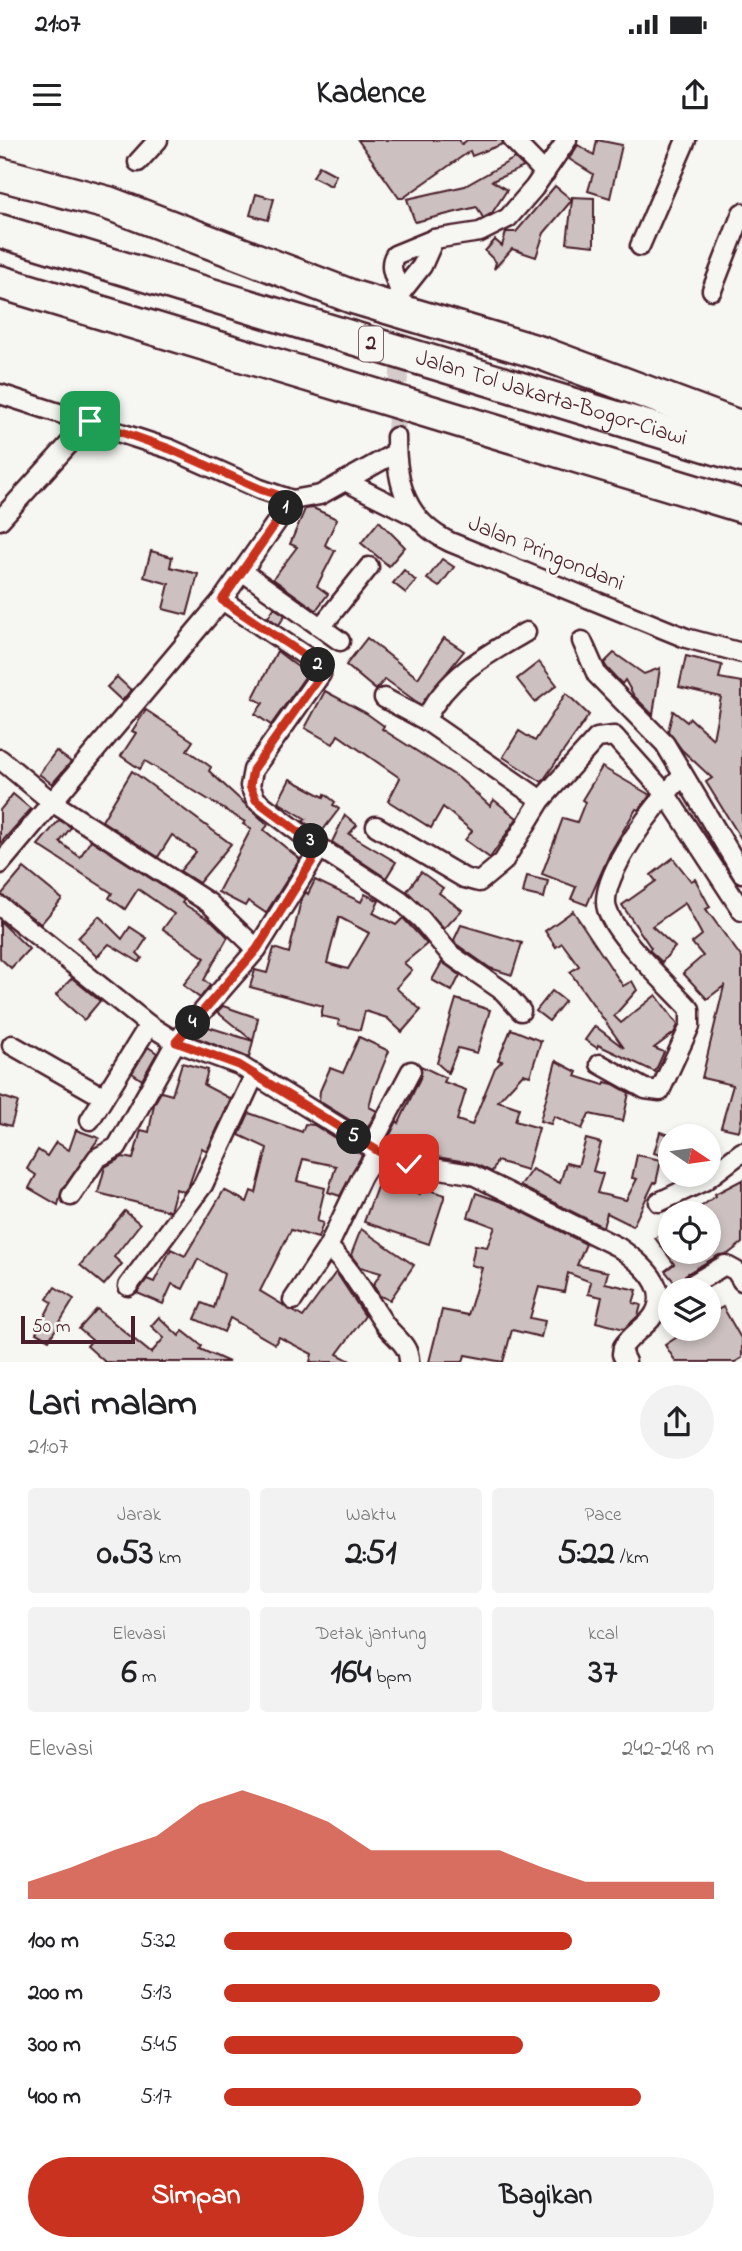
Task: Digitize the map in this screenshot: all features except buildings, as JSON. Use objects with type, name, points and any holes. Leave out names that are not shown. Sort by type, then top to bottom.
[{"type":"highway","points":[[0,174],[108,203],[353,298],[541,353],[742,428]]},
{"type":"highway","name":"Jalan Tol Jakarta–Bogor–Ciawi","points":[[0,231],[742,456]]},
{"type":"highway","name":"Jalan Tol Jakarta–Bogor–Ciawi","points":[[0,282],[742,506]]},
{"type":"street","points":[[138,162],[158,140]]},
{"type":"street","points":[[513,140],[545,173]]},
{"type":"street","points":[[434,239],[426,259],[402,297],[392,268],[395,255],[434,239],[480,232],[494,227],[517,210],[567,140]]},
{"type":"street","points":[[640,246],[686,140]]},
{"type":"street","points":[[712,290],[742,214]]},
{"type":"street","points":[[0,394],[170,449],[260,489],[292,500],[320,495],[396,445],[413,515]]},
{"type":"street","points":[[0,520],[90,421]]},
{"type":"street","name":"Jalan Pringondani","points":[[345,481],[413,515],[428,530],[450,542],[686,638],[742,653]]},
{"type":"street","points":[[0,864],[222,600],[292,500]]},
{"type":"street","points":[[321,627],[369,566]]},
{"type":"street","points":[[242,571],[340,641]]},
{"type":"street","points":[[222,600],[320,669],[317,684],[253,770],[250,786],[256,800],[320,848],[400,900],[421,919],[451,955],[503,991],[521,1012]]},
{"type":"street","points":[[425,720],[445,689],[463,670],[526,632]]},
{"type":"street","points":[[582,641],[597,675],[656,733],[742,873]]},
{"type":"street","points":[[384,698],[425,720],[541,800]]},
{"type":"street","points":[[376,826],[464,878],[479,882],[503,862],[541,800],[597,738],[603,736],[620,741],[665,793],[742,911]]},
{"type":"street","points":[[0,759],[52,802],[209,903],[257,949]]},
{"type":"street","points":[[600,1065],[645,1088],[660,1091],[690,1026],[690,1009],[615,925],[606,906],[609,884],[634,839],[665,793],[683,776]]},
{"type":"street","points":[[71,1196],[97,1158],[117,1147],[176,1042],[257,949],[320,848]]},
{"type":"street","points":[[0,906],[149,1025],[176,1042],[239,1065],[374,1149],[409,1164],[471,1174],[618,1247],[640,1261],[654,1277],[657,1297],[654,1315],[623,1347],[622,1354],[626,1362]]},
{"type":"street","points":[[90,1120],[149,1025]]},
{"type":"street","points":[[12,1045],[103,1097]]},
{"type":"street","points":[[293,1300],[328,1247],[411,1071]]},
{"type":"street","points":[[128,1286],[203,1185],[255,1074]]},
{"type":"street","points":[[661,1201],[694,1187],[742,1152]]},
{"type":"street","points":[[328,1247],[364,1288],[384,1324],[408,1350],[409,1362]]},
{"type":"street","points":[[703,1278],[725,1265],[736,1271],[742,1280]]},
{"type":"tunnel","points":[[396,437],[402,305]]},
{"type":"route","points":[[90,421],[170,449],[260,489],[292,500],[222,600],[313,661],[321,674],[317,684],[253,770],[250,786],[256,800],[320,848],[257,949],[176,1042],[239,1065],[352,1136],[409,1164]]}]
